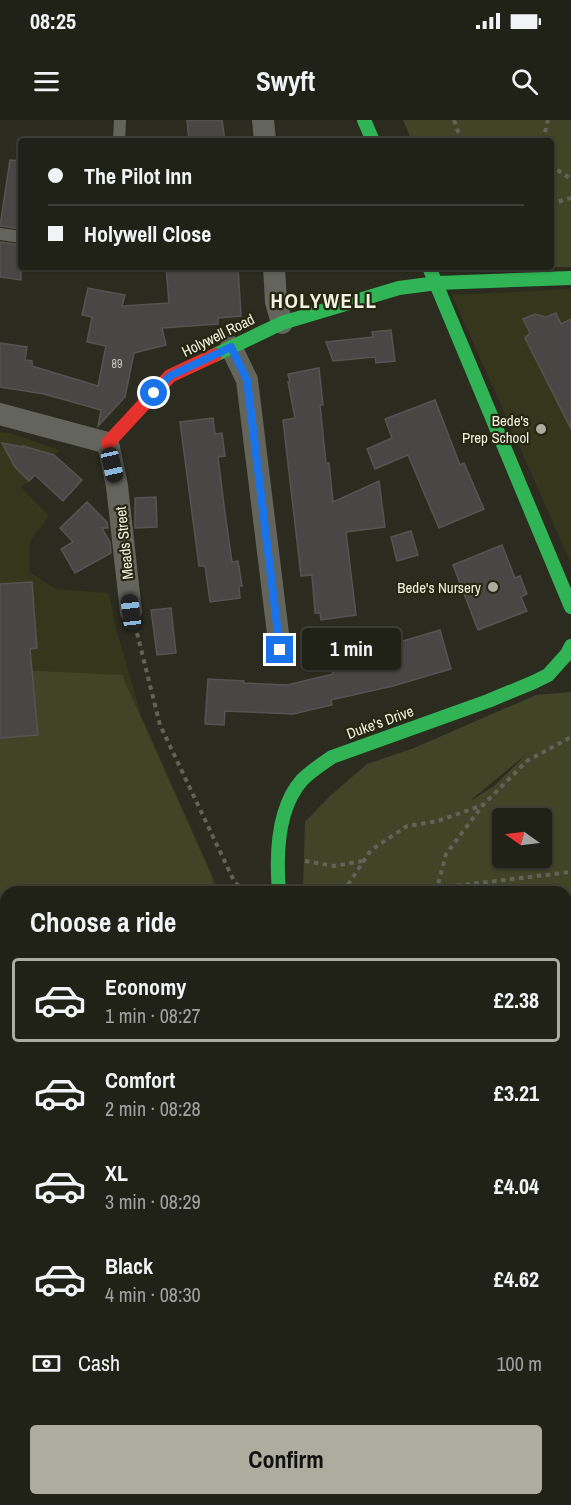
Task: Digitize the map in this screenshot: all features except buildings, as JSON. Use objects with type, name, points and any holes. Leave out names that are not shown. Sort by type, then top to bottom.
[{"type":"main road","points":[[364,120],[372,138]]},
{"type":"main road","points":[[430,270],[571,608]]},
{"type":"main road","name":"Holywell Road","points":[[108,443],[170,376],[282,323],[399,288],[571,278]]},
{"type":"main road","name":"Duke's Drive","points":[[279,886],[280,836],[287,804],[298,784],[313,771],[332,757],[488,701],[534,682],[548,675],[563,659],[571,646]]},
{"type":"street","points":[[263,120],[265,138]]},
{"type":"street","points":[[274,270],[276,302],[282,323]]},
{"type":"street","points":[[231,347],[247,380],[280,650]]},
{"type":"street","points":[[0,414],[108,443]]},
{"type":"street","name":"Meads Street","points":[[108,443],[117,486],[131,612]]},
{"type":"lane","points":[[118,138],[120,120]]},
{"type":"lane","points":[[0,234],[18,237]]},
{"type":"path","points":[[454,120],[461,138]]},
{"type":"path","points":[[544,138],[548,120]]},
{"type":"path","points":[[554,168],[571,179]]},
{"type":"path","points":[[554,203],[571,198]]},
{"type":"path","points":[[131,612],[160,725],[235,883],[240,886]]},
{"type":"path","points":[[438,886],[446,854],[483,805],[527,761],[571,737]]},
{"type":"path","points":[[347,886],[371,850],[407,826],[438,821],[483,805]]},
{"type":"path","points":[[304,861],[334,866],[363,861]]},
{"type":"path","points":[[467,886],[571,872]]},
{"type":"shaded area","points":[[403,120],[571,120],[571,267],[554,267],[554,138],[411,138]]},
{"type":"shaded area","name":"Bede's Prep School","points":[[571,289],[571,563],[452,295]]},
{"type":"shaded area","points":[[0,432],[10,433],[59,450],[21,487],[49,516],[30,541],[29,572],[56,589],[109,593],[115,625],[141,715],[217,886],[0,886]]},
{"type":"shaded area","points":[[0,669],[122,675],[212,877],[213,886],[0,886]]},
{"type":"shaded area","points":[[571,692],[571,886],[303,886],[305,822],[330,796],[367,764],[414,748],[536,695]],"holes":[[[529,752],[494,786],[472,799]]]},
{"type":"traffic: fast","points":[[364,120],[372,138]]},
{"type":"traffic: fast","points":[[430,270],[571,607]]},
{"type":"traffic: fast","points":[[215,355],[282,323],[399,288],[437,283],[571,278]]},
{"type":"traffic: fast","points":[[279,886],[278,848],[283,818],[294,791],[309,774],[332,757],[488,701],[534,682],[548,675],[567,654],[571,646]]},
{"type":"traffic: jam","points":[[108,443],[170,376],[215,355]]},
{"type":"place","name":"Bede's Prep School","points":[[541,429]]},
{"type":"place","name":"Bede's Nursery","points":[[493,587]]},
{"type":"district","name":"HOLYWELL","points":[[324,300]]},
{"type":"route","points":[[154,393],[170,376],[231,347],[247,380],[280,650]]}]
